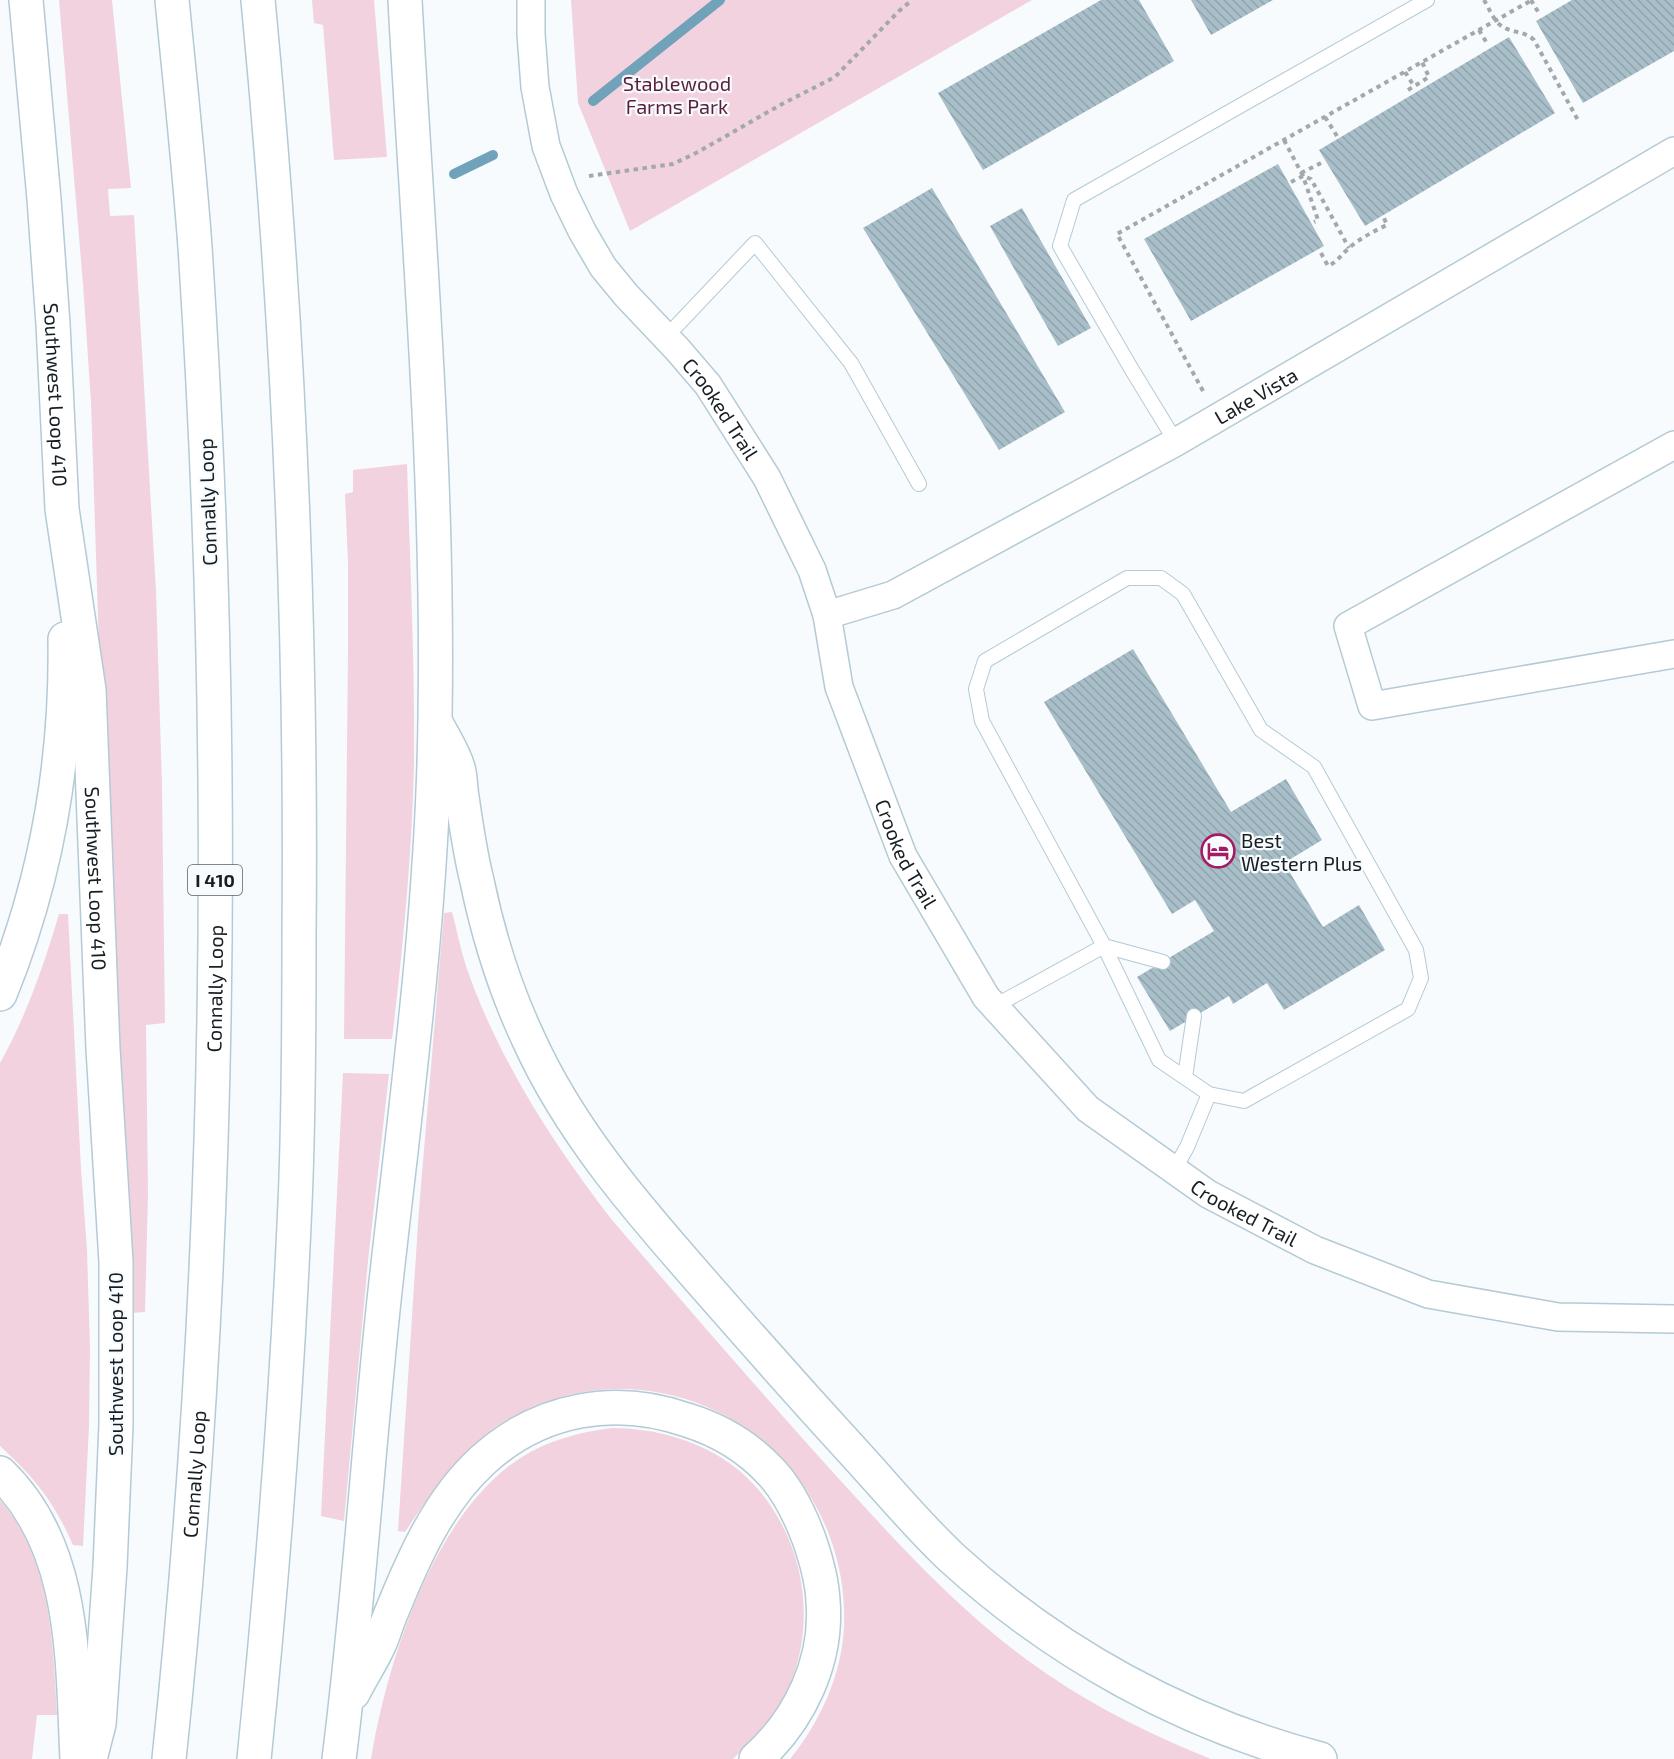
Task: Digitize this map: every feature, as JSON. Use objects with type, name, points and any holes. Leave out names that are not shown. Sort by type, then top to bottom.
[{"type":"main road","name":"Southwest Loop 410","points":[[26,0],[50,290],[62,509],[89,690],[102,1038],[116,1262],[116,1425],[110,1556],[99,1724],[90,1759]]},
{"type":"main road","name":"Connally Loop","points":[[169,1759],[194,1475],[208,1229],[215,870],[213,657],[201,363],[194,242],[172,0]]},
{"type":"main road","points":[[254,1759],[281,1447],[294,1214],[299,1079],[300,843],[295,567],[285,333],[258,0]]},
{"type":"main road","points":[[339,1759],[359,1581],[380,1334],[426,906],[435,722],[435,579],[431,452],[405,0]]},
{"type":"main road","points":[[0,994],[15,956],[37,883],[53,813],[61,759],[65,665],[62,509]]},
{"type":"main road","points":[[435,722],[458,767],[468,839],[482,904],[519,1019],[565,1109],[604,1165],[638,1207],[910,1516],[986,1587],[1068,1647],[1146,1692],[1227,1729],[1320,1759]]},
{"type":"main road","points":[[346,1707],[379,1645],[414,1560],[435,1520],[449,1499],[478,1466],[519,1434],[557,1416],[603,1408],[642,1408],[708,1427],[747,1450],[771,1472],[789,1495],[802,1521],[812,1550],[821,1584],[824,1614],[817,1662],[797,1710],[782,1732],[756,1759]]},
{"type":"main road","points":[[0,1473],[31,1510],[49,1543],[56,1566],[68,1624],[74,1676],[77,1759]]},
{"type":"street","name":"Crooked Trail","points":[[531,0],[535,87],[546,146],[582,231],[603,267],[708,385],[767,478],[812,570],[827,615],[839,687],[903,856],[986,997],[1088,1109],[1208,1194],[1315,1250],[1428,1294],[1558,1317],[1674,1319]]},
{"type":"street","name":"Lake Vista","points":[[827,615],[893,595],[1176,442],[1674,151]]},
{"type":"street","points":[[1674,445],[1348,626],[1372,706],[1674,654]]},
{"type":"lane","points":[[1176,442],[1060,246],[1074,200],[1427,0]]},
{"type":"lane","points":[[666,337],[755,243],[851,363],[919,484]]},
{"type":"lane","points":[[1161,578],[1183,594],[1261,730],[1314,767],[1416,950],[1421,978],[1408,1009],[1244,1101],[1209,1094],[1185,1077],[1159,1060],[1104,946],[982,721],[976,689],[985,661],[1127,579],[1161,578]]},
{"type":"lane","points":[[995,1006],[1104,946],[1163,962]]},
{"type":"lane","points":[[1185,1077],[1194,1016]]},
{"type":"lane","points":[[1174,1170],[1187,1147],[1209,1094]]},
{"type":"path","points":[[559,180],[673,164],[698,152],[835,77],[912,0]]},
{"type":"path","points":[[1484,0],[1503,27],[1527,34],[1534,40],[1579,122]]},
{"type":"path","points":[[1202,390],[1117,234],[1532,0],[1540,15]]},
{"type":"path","points":[[1479,30],[1488,45]]},
{"type":"path","points":[[1408,90],[1429,77],[1422,62]]},
{"type":"path","points":[[1405,72],[1414,86]]},
{"type":"path","points":[[1325,117],[1337,136]]},
{"type":"path","points":[[1284,140],[1302,174],[1318,220],[1314,222]]},
{"type":"path","points":[[1291,182],[1321,163]]},
{"type":"path","points":[[1302,174],[1311,179],[1349,248]]},
{"type":"path","points":[[1321,253],[1328,266],[1335,263],[1365,236],[1387,225],[1384,218]]},
{"type":"green space","points":[[59,0],[112,0],[131,188],[108,189],[110,216],[134,215],[156,591],[162,785],[165,1023],[146,1025],[148,1194],[145,1312],[129,1313],[102,741],[91,402]]},
{"type":"green space","points":[[312,0],[374,0],[387,157],[334,160],[323,25],[314,23]]},
{"type":"green space","name":"Stablewood Farms Park","points":[[571,0],[1032,0],[630,231],[578,103]]},
{"type":"green space","points":[[407,464],[414,763],[409,867],[396,1004],[392,1039],[344,1039],[348,652],[345,494],[353,492],[353,470]]},
{"type":"green space","points":[[452,912],[466,966],[479,1000],[510,1066],[548,1130],[612,1220],[810,1447],[937,1582],[990,1631],[1018,1653],[1066,1687],[1106,1710],[1168,1741],[1211,1759],[790,1759],[820,1714],[839,1662],[844,1626],[841,1579],[829,1536],[810,1495],[783,1460],[750,1431],[711,1409],[668,1394],[621,1389],[589,1391],[543,1403],[514,1416],[485,1435],[459,1459],[436,1487],[405,1532],[398,1531],[419,1209],[444,913]]},
{"type":"green space","points":[[59,914],[68,914],[87,1250],[90,1347],[89,1426],[83,1546],[73,1545],[51,1503],[24,1469],[0,1446],[0,1063],[34,990]]},
{"type":"green space","points":[[343,1073],[389,1074],[368,1261],[344,1521],[321,1516]]},
{"type":"green space","points":[[612,1428],[645,1430],[677,1438],[693,1443],[723,1459],[757,1488],[774,1511],[788,1537],[803,1593],[804,1622],[800,1651],[792,1679],[781,1702],[767,1722],[733,1759],[371,1759],[378,1720],[403,1635],[440,1551],[464,1514],[491,1482],[532,1451],[565,1438]]},
{"type":"green space","points":[[0,1500],[17,1523],[30,1548],[39,1574],[51,1630],[57,1715],[37,1715],[32,1759],[0,1759]]},
{"type":"building","points":[[1101,0],[1139,0],[1174,61],[983,170],[938,93]]},
{"type":"building","points":[[1191,0],[1273,0],[1211,35]]},
{"type":"building","points":[[1572,0],[1674,0],[1674,51],[1583,103],[1536,21]]},
{"type":"building","points":[[1509,37],[1555,113],[1365,226],[1319,150]]},
{"type":"building","points":[[1278,164],[1324,246],[1191,321],[1144,239]]},
{"type":"building","points":[[932,188],[1065,412],[999,450],[863,228]]},
{"type":"building","points":[[1022,208],[1091,328],[1058,346],[990,226]]},
{"type":"building","name":"Best Western Plus","points":[[1133,649],[1231,812],[1286,779],[1322,840],[1284,863],[1323,927],[1359,905],[1385,950],[1284,1010],[1267,983],[1233,1004],[1229,996],[1170,1031],[1137,977],[1214,931],[1195,900],[1172,914],[1044,702]]},
{"type":"waterway","points":[[593,101],[720,0]]},
{"type":"waterway","points":[[454,174],[493,155]]},
{"type":"place","name":"Best Western Plus","points":[[1218,851]]}]
